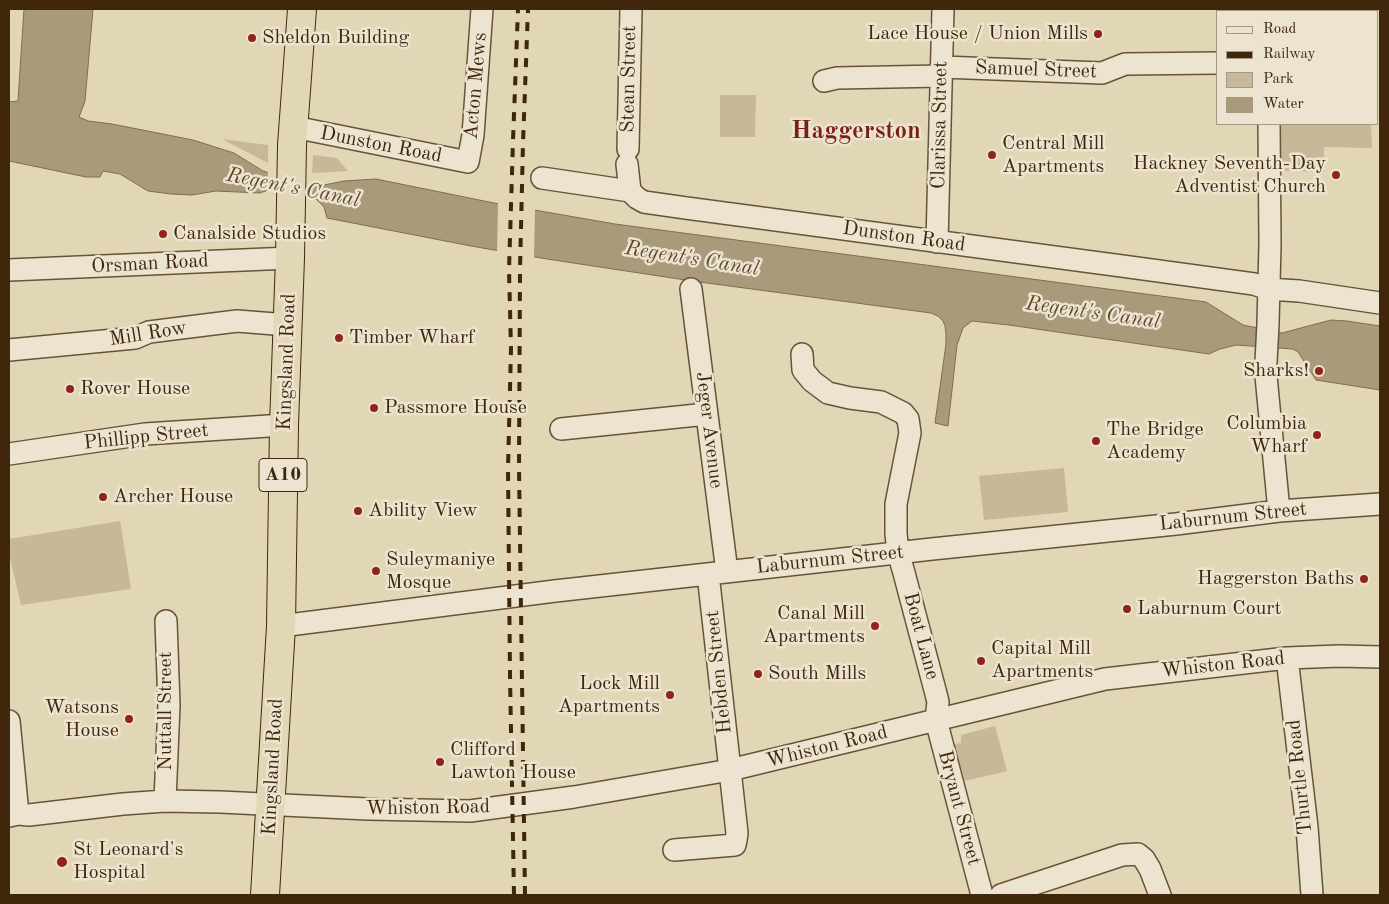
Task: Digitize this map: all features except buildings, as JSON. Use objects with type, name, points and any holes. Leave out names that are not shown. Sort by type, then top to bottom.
[{"type":"highway","name":"Kingsland Road","points":[[265,895],[281,626],[284,425],[292,157],[302,9]]},
{"type":"street","name":"Acton Mews","points":[[468,162],[473,136],[482,9]]},
{"type":"street","name":"Stean Street","points":[[630,191],[627,156],[631,9]]},
{"type":"street","name":"Clarissa Street","points":[[937,242],[943,9]]},
{"type":"street","name":"Samuel Street","points":[[824,81],[837,78],[942,71],[1102,74],[1125,64],[1216,64]]},
{"type":"street","points":[[1269,125],[1270,244],[1266,369],[1279,511]]},
{"type":"street","name":"Dunston Road","points":[[294,127],[468,162]]},
{"type":"street","name":"Dunston Road","points":[[542,178],[630,191],[644,202],[1254,284],[1268,289],[1300,291],[1380,303]]},
{"type":"street","name":"Orsman Road","points":[[9,270],[290,258]]},
{"type":"street","name":"Jeger Avenue","points":[[691,289],[707,414],[717,573]]},
{"type":"street","name":"Mill Row","points":[[9,350],[135,338],[149,332],[237,321],[288,325]]},
{"type":"street","name":"Boat Lane","points":[[802,354],[803,370],[812,381],[828,393],[881,402],[903,413],[908,419],[910,433],[896,504],[896,534],[898,552],[938,702],[936,720]]},
{"type":"street","points":[[561,430],[707,414]]},
{"type":"street","name":"Phillipp Street","points":[[9,454],[145,434],[284,425]]},
{"type":"street","name":"Laburnum Street","points":[[281,626],[555,591],[898,552],[1167,525],[1279,511],[1380,504]]},
{"type":"street","name":"Hebden Street","points":[[674,850],[735,844],[737,834],[730,770],[717,573]]},
{"type":"street","name":"Nuttall Street","points":[[165,801],[169,705],[166,621]]},
{"type":"street","name":"Whiston Road","points":[[270,805],[470,811],[574,797],[730,770],[1105,680],[1287,658],[1380,657]]},
{"type":"street","name":"Thurtle Road","points":[[1287,658],[1307,827],[1312,895]]},
{"type":"street","name":"Bryant Street","points":[[936,720],[982,895]]},
{"type":"street","points":[[9,721],[13,815],[165,801],[270,805]]},
{"type":"street","points":[[1001,895],[1122,855],[1138,854],[1144,859],[1150,870],[1160,895]]},
{"type":"green space","points":[[720,95],[756,95],[755,137],[720,137]]},
{"type":"green space","points":[[1279,125],[1371,125],[1372,148],[1324,147],[1324,172],[1280,171]]},
{"type":"green space","points":[[222,139],[268,145],[268,163]]},
{"type":"green space","points":[[313,155],[337,158],[348,171],[312,173]]},
{"type":"green space","points":[[1064,468],[1068,512],[984,520],[979,476]]},
{"type":"green space","points":[[120,521],[131,589],[21,605],[9,554],[9,539]]},
{"type":"green space","points":[[995,726],[1007,771],[965,781],[954,744],[961,743],[961,735]]},
{"type":"water","name":"Regent's Canal","points":[[24,9],[93,9],[85,101],[79,117],[88,121],[193,140],[234,153],[263,171],[319,186],[344,181],[376,179],[494,203],[615,224],[1206,302],[1243,325],[1282,333],[1331,320],[1380,326],[1380,390],[1316,380],[1298,352],[1293,349],[1236,345],[1209,354],[972,321],[963,328],[957,345],[948,426],[935,423],[946,334],[943,321],[931,313],[692,281],[471,246],[327,218],[324,207],[316,199],[268,190],[260,193],[216,191],[192,195],[171,194],[148,191],[120,174],[103,171],[100,177],[86,177],[9,161],[9,102],[18,101]]},
{"type":"pier","points":[[268,170],[312,182],[312,201],[267,193]]},
{"type":"pier","points":[[498,202],[535,208],[534,259],[497,253]]},
{"type":"railway","points":[[514,895],[508,469],[511,349],[509,270],[518,9]]},
{"type":"railway","points":[[525,895],[519,468],[520,270],[528,9]]},
{"type":"place","name":"Lace House / Union Mills","points":[[1098,34]]},
{"type":"place","name":"Sheldon Building","points":[[252,38]]},
{"type":"place","name":"Central Mill Apartments","points":[[992,155]]},
{"type":"place","name":"Hackney Seventh-Day Adventist Church","points":[[1336,175]]},
{"type":"place","name":"Canalside Studios","points":[[163,234]]},
{"type":"place","name":"Timber Wharf","points":[[339,338]]},
{"type":"place","name":"Sharks!","points":[[1319,371]]},
{"type":"place","name":"Rover House","points":[[70,389]]},
{"type":"place","name":"Passmore House","points":[[374,408]]},
{"type":"place","name":"Columbia Wharf","points":[[1317,435]]},
{"type":"place","name":"The Bridge Academy","points":[[1096,441]]},
{"type":"place","name":"Archer House","points":[[103,497]]},
{"type":"place","name":"Ability View","points":[[358,511]]},
{"type":"place","name":"Suleymaniye Mosque","points":[[376,571]]},
{"type":"place","name":"Haggerston Baths","points":[[1364,579]]},
{"type":"place","name":"Laburnum Court","points":[[1127,609]]},
{"type":"place","name":"Canal Mill Apartments","points":[[875,626]]},
{"type":"place","name":"Capital Mill Apartments","points":[[981,661]]},
{"type":"place","name":"South Mills","points":[[758,674]]},
{"type":"place","name":"Lock Mill Apartments","points":[[670,695]]},
{"type":"place","name":"Watsons House","points":[[129,719]]},
{"type":"place","name":"Clifford Lawton House","points":[[440,762]]},
{"type":"place","name":"St Leonard's Hospital","points":[[62,862]]},
{"type":"district","name":"Haggerston","points":[[856,131]]}]
